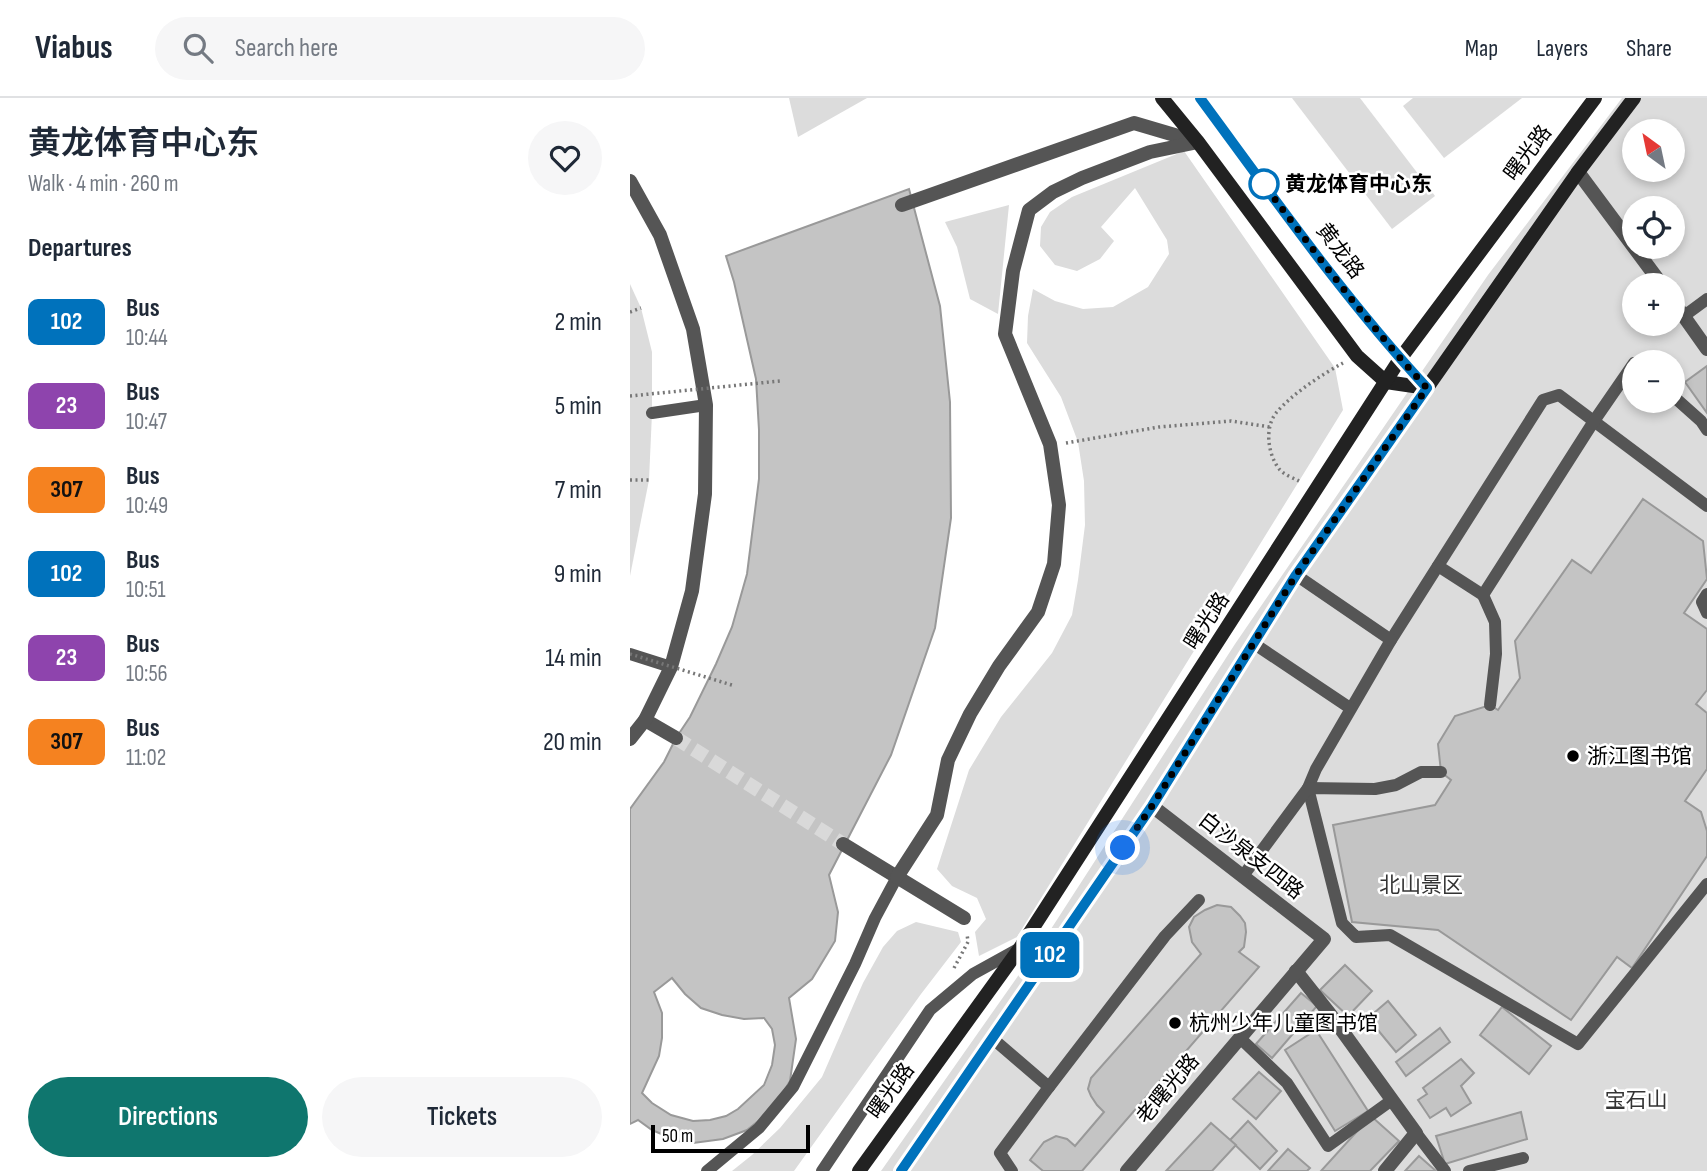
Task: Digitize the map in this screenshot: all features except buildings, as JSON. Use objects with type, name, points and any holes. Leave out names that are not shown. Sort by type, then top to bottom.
[{"type":"main road","points":[[1162,98],[1198,142],[1357,356],[1386,382],[1427,388]]},
{"type":"main road","name":"黄龙路","points":[[1200,98],[1335,279],[1427,388]]},
{"type":"main road","name":"曙光路","points":[[859,1171],[1020,948],[1400,359],[1595,98]]},
{"type":"main road","points":[[901,1171],[1152,806],[1296,575],[1578,172],[1634,98]]},
{"type":"street","points":[[901,205],[1134,123],[1198,142]]},
{"type":"street","points":[[897,877],[937,815],[948,760],[970,714],[999,666],[1038,612],[1054,564],[1059,505],[1050,444],[1004,334],[1013,271],[1029,210],[1053,192],[1082,178],[1150,152],[1198,142]]},
{"type":"street","points":[[1578,172],[1653,273]]},
{"type":"street","points":[[630,181],[660,235],[693,329],[706,404],[705,494],[692,592],[671,667],[645,720],[630,739]]},
{"type":"street","points":[[1685,317],[1707,349]]},
{"type":"street","points":[[645,720],[676,738]]},
{"type":"street","name":"白沙泉支四路","points":[[1152,806],[1324,939]]},
{"type":"street","points":[[844,844],[964,918]]},
{"type":"street","name":"老曙光路","points":[[1126,1171],[1324,939]]},
{"type":"street","points":[[1296,971],[1416,1133],[1385,1171]]},
{"type":"lane","points":[[1685,315],[1707,299]]},
{"type":"lane","points":[[1483,595],[1622,380]]},
{"type":"lane","points":[[1243,876],[1308,788],[1350,708],[1391,640],[1543,400],[1559,395],[1707,506]]},
{"type":"lane","points":[[652,413],[706,404]]},
{"type":"lane","points":[[1685,407],[1707,430]]},
{"type":"lane","points":[[1438,566],[1483,595],[1495,622],[1496,654],[1490,705]]},
{"type":"lane","points":[[1296,575],[1391,640]]},
{"type":"lane","points":[[1707,594],[1702,602],[1707,613]]},
{"type":"lane","points":[[1253,643],[1350,708]]},
{"type":"lane","points":[[630,654],[671,667]]},
{"type":"lane","points":[[1308,788],[1375,789],[1396,785],[1421,772],[1441,772]]},
{"type":"lane","points":[[1308,788],[1342,923],[1356,937],[1390,935],[1578,1044],[1707,884]]},
{"type":"lane","points":[[707,1171],[759,1128],[793,1087],[897,877]]},
{"type":"lane","points":[[1012,1171],[1000,1153],[1166,936],[1199,900]]},
{"type":"lane","points":[[822,1171],[930,1010],[973,974],[1020,948]]},
{"type":"lane","points":[[992,1038],[1049,1087]]},
{"type":"lane","points":[[1240,1038],[1287,1083],[1328,1146],[1392,1100]]},
{"type":"lane","points":[[1416,1133],[1445,1171]]},
{"type":"lane","points":[[1469,1171],[1523,1158]]},
{"type":"path","points":[[630,312],[641,308]]},
{"type":"path","points":[[1315,491],[1281,471],[1269,452],[1270,427],[1275,415],[1300,392],[1357,356]]},
{"type":"path","points":[[630,396],[780,381]]},
{"type":"path","points":[[1050,444],[1078,442],[1159,427],[1230,421],[1270,427]]},
{"type":"path","points":[[630,480],[649,480]]},
{"type":"path","points":[[630,654],[735,686]]},
{"type":"path","points":[[949,976],[968,942],[964,918]]},
{"type":"green space","points":[[789,98],[867,98],[798,137]]},
{"type":"green space","points":[[1292,98],[1360,98],[1435,196],[1392,229]]},
{"type":"green space","points":[[1413,98],[1522,98],[1444,158],[1403,106]]},
{"type":"green space","name":"北山景区","points":[[1622,98],[1707,98],[1707,1171],[881,1171],[1051,929],[1235,644],[1488,275]]},
{"type":"green space","points":[[1184,151],[1335,368],[1343,410],[1017,937],[979,956],[975,932],[986,919],[977,898],[952,886],[937,869],[969,770],[1001,717],[1052,653],[1072,615],[1085,525],[1084,481],[1078,442],[1061,397],[1027,343],[1033,289],[1055,301],[1083,309],[1113,307],[1148,287],[1169,254],[1167,240],[1135,188],[1101,227],[1114,241],[1100,259],[1077,271],[1055,265],[1040,246],[1041,227],[1050,212],[1072,197]]},
{"type":"green space","points":[[1009,205],[998,314],[970,299],[957,247],[945,222]]},
{"type":"green space","points":[[630,284],[641,308],[652,352],[652,413],[649,480],[630,576]]},
{"type":"green space","points":[[916,922],[958,932],[961,942],[794,1171],[732,1171],[780,1128],[822,1077],[863,983],[883,947],[897,931]]},
{"type":"tunnel","points":[[676,738],[843,844]]},
{"type":"bus line","name":"102","points":[[901,1171],[1152,806],[1296,575],[1427,388],[1335,279],[1200,98]]},
{"type":"place","name":"黄龙体育中心东","points":[[1264,184]]},
{"type":"place","name":"浙江图书馆","points":[[1573,756]]},
{"type":"place","name":"杭州少年儿童图书馆","points":[[1175,1023]]},
{"type":"route","points":[[1123,848],[1296,575],[1427,388],[1335,279],[1262,182],[1264,184]]},
{"type":"park label","name":"宝石山","points":[[1636,1100]]}]
